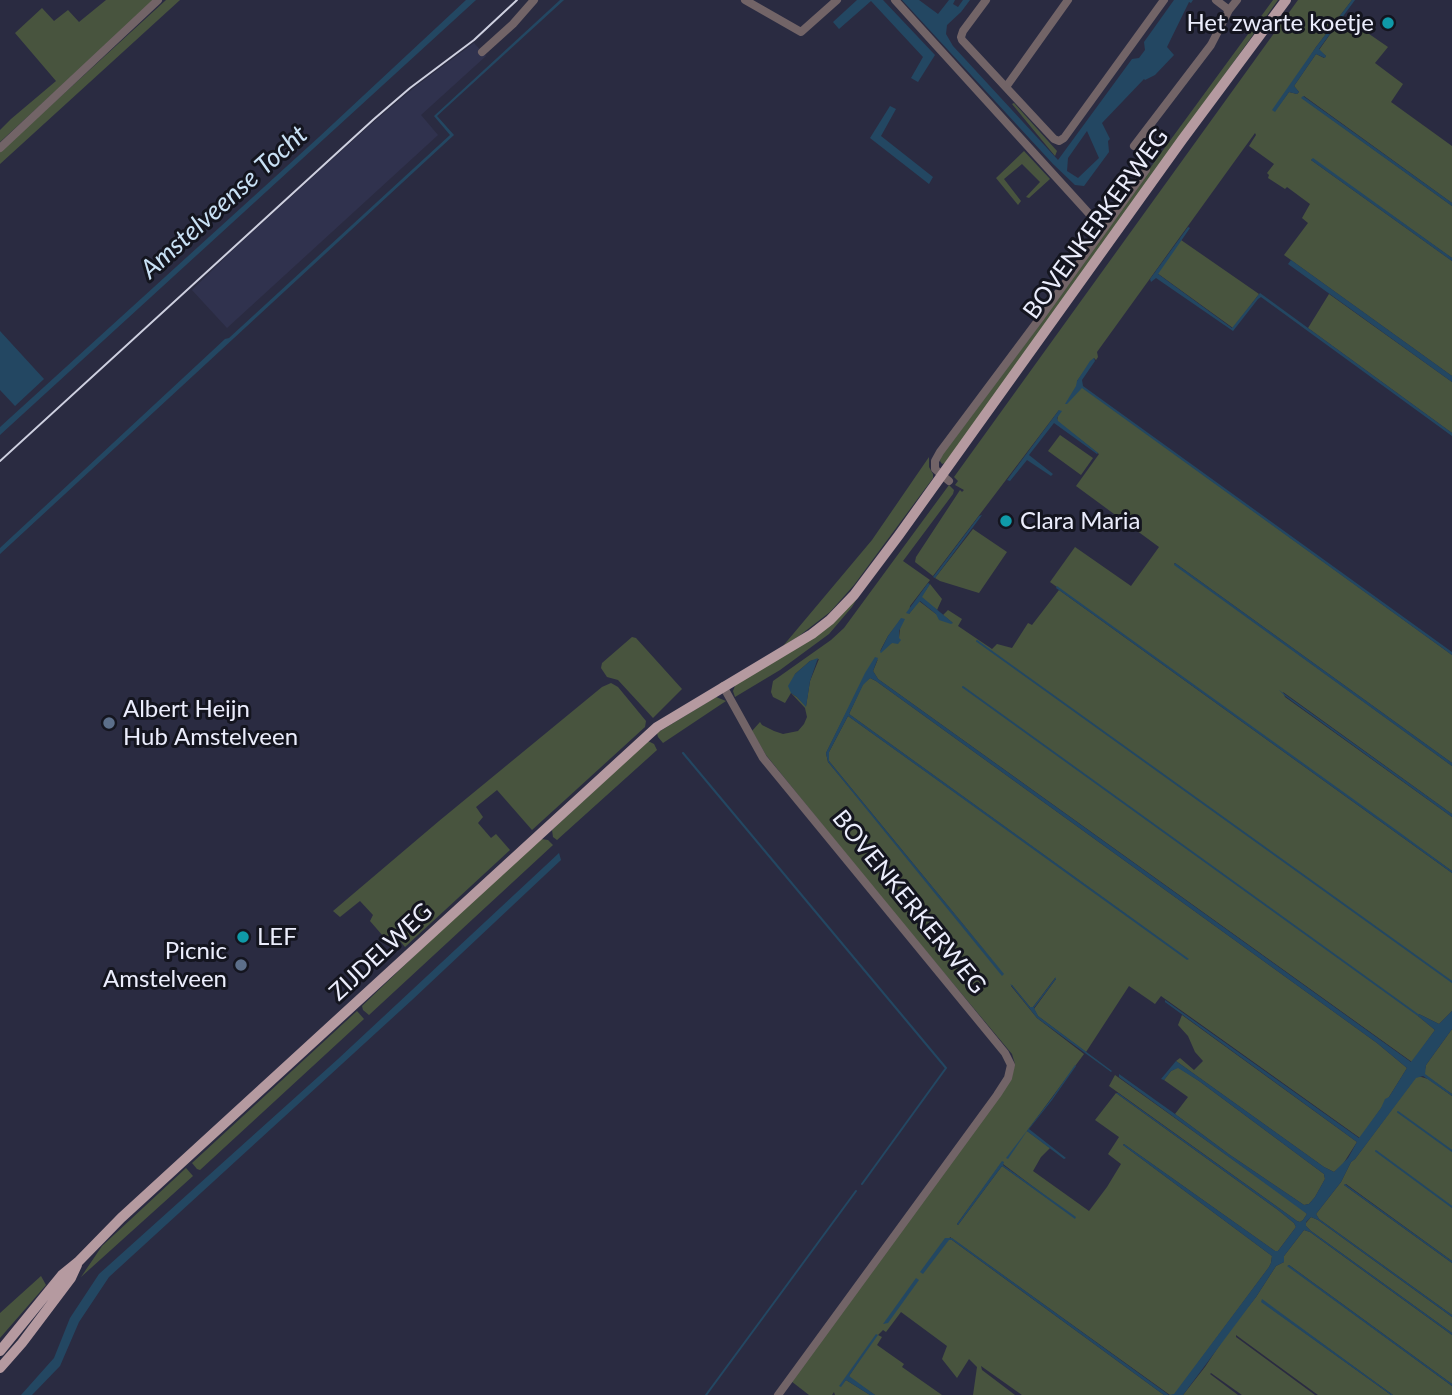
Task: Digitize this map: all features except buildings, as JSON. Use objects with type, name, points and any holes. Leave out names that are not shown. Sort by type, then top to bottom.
[{"type":"main road","name":"BOVENKERKERWEG","points":[[723,686],[812,634],[854,595],[946,478],[1182,140],[1286,0]]},
{"type":"main road","name":"ZIJDELWEG","points":[[1,1349],[62,1275],[121,1218],[657,727],[723,686]]},
{"type":"main road","name":"ZIJDELWEG","points":[[0,1374],[71,1278],[78,1262]]},
{"type":"main road","name":"ZIJDELWEG","points":[[0,1368],[13,1354]]},
{"type":"street","points":[[0,148],[158,0]]},
{"type":"street","points":[[482,52],[513,24],[534,0]]},
{"type":"street","points":[[750,1],[801,32],[837,0]]},
{"type":"street","points":[[895,0],[1103,229]]},
{"type":"street","points":[[986,0],[961,37],[1054,139],[1059,141],[1164,0]]},
{"type":"street","points":[[1006,87],[1068,0]]},
{"type":"street","points":[[1216,0],[1229,10]]},
{"type":"street","points":[[1133,146],[1210,45],[1237,0]]},
{"type":"street","name":"BOVENKERKERWEG","points":[[946,478],[935,469],[935,461],[940,452],[1146,170]]},
{"type":"street","name":"BOVENKERKERWEG","points":[[723,686],[763,758],[1005,1053],[1011,1065],[1008,1077],[997,1095],[778,1395]]},
{"type":"shaded area","points":[[466,0],[476,0],[0,435],[0,427]]},
{"type":"shaded area","points":[[560,0],[564,0],[437,116],[454,135],[0,554],[0,548],[450,135],[434,116]]},
{"type":"shaded area","points":[[857,0],[883,0],[935,55],[918,82],[911,78],[923,57],[871,1],[839,29],[833,22]]},
{"type":"shaded area","points":[[902,0],[919,0],[938,14],[949,0],[955,0],[953,4],[958,7],[963,0],[970,0],[947,25],[946,34],[953,46],[1058,160],[1132,59],[1139,58],[1145,50],[1144,42],[1174,0],[1193,0],[1189,2],[1167,47],[1174,55],[1155,75],[1144,79],[1102,123],[1110,139],[1109,152],[1084,186],[1075,185]],"holes":[[[1087,131],[1099,158],[1078,178],[1067,171],[1068,158]]]},
{"type":"shaded area","points":[[1352,0],[1355,0],[1319,49],[1325,58],[1316,54],[1294,86],[1299,92],[1289,92],[1275,112],[1272,110],[1316,47]]},
{"type":"shaded area","points":[[474,43],[486,56],[421,115],[438,135],[227,328],[192,290],[369,126]]},
{"type":"shaded area","points":[[1303,96],[1452,203],[1452,206],[1301,98]]},
{"type":"shaded area","points":[[890,106],[896,109],[881,136],[933,177],[929,184],[870,138]]},
{"type":"shaded area","points":[[1313,158],[1452,258],[1452,261],[1311,160]]},
{"type":"shaded area","points":[[1188,227],[1190,228],[1158,274],[1232,328],[1260,293],[1452,433],[1452,436],[1261,297],[1233,331],[1156,278],[1151,282],[1150,279]]},
{"type":"shaded area","points":[[1291,260],[1452,376],[1452,382],[1288,264]]},
{"type":"shaded area","points":[[0,331],[44,379],[15,406],[0,390]]},
{"type":"shaded area","points":[[1094,358],[1095,361],[1082,380],[1083,386],[1452,652],[1452,655],[1082,388],[1065,404],[1077,381]]},
{"type":"shaded area","points":[[1059,410],[1062,411],[1058,421],[1098,453],[1054,423],[1029,455],[1053,474],[1051,476],[1027,460],[1010,481],[1007,480]]},
{"type":"shaded area","points":[[982,515],[935,578],[933,577],[979,516]]},
{"type":"shaded area","points":[[1175,563],[1452,763],[1452,766],[1174,565]]},
{"type":"shaded area","points":[[928,583],[930,584],[922,597],[953,623],[939,620],[936,614],[920,601],[909,614],[906,613]]},
{"type":"shaded area","points":[[1057,586],[1399,832],[1452,873],[1056,588]]},
{"type":"shaded area","points":[[901,618],[905,619],[899,631],[901,640],[898,644],[892,643],[881,653],[888,636]]},
{"type":"shaded area","points":[[875,657],[878,658],[873,671],[878,679],[1411,1062],[1435,1030],[1418,1016],[1419,1014],[1439,1024],[1452,1011],[1452,1029],[1426,1065],[1425,1074],[1452,1096],[1423,1076],[1416,1078],[1351,1162],[1341,1182],[1316,1214],[1319,1219],[1452,1317],[1318,1220],[1311,1217],[1306,1226],[1452,1335],[1304,1230],[1284,1256],[1284,1262],[1276,1266],[1183,1395],[1169,1395],[1174,1394],[1269,1267],[1272,1256],[1123,1145],[1275,1251],[1278,1251],[1296,1227],[1278,1210],[1116,1093],[1297,1221],[1303,1220],[1307,1214],[1119,1077],[1119,1074],[1304,1205],[1309,1204],[1315,1197],[1325,1179],[1324,1174],[1178,1068],[1171,1071],[1164,1080],[1161,1079],[1176,1061],[1334,1172],[1348,1158],[1357,1142],[1165,1000],[1359,1138],[1407,1068],[1377,1043],[870,678],[863,685],[849,714],[1189,959],[848,716],[829,752],[829,761],[1004,974],[1002,976],[828,762],[826,753]]},
{"type":"shaded area","points":[[818,658],[810,681],[806,707],[791,693],[788,686],[795,674],[810,661]]},
{"type":"shaded area","points":[[1279,690],[1452,814],[1452,817],[1285,696]]},
{"type":"shaded area","points":[[559,853],[561,860],[109,1277],[79,1322],[60,1366],[32,1395],[21,1395],[54,1358],[70,1318],[99,1274],[338,1059]]},
{"type":"shaded area","points":[[1056,977],[1034,1008],[1038,1016],[1111,1072],[1037,1018],[1010,984],[1030,1007],[1033,1007]]},
{"type":"shaded area","points":[[1075,1065],[1052,1100],[1029,1129],[1066,1158],[1027,1131],[1008,1159],[1006,1158],[1052,1098]]},
{"type":"shaded area","points":[[1002,1161],[1003,1165],[1076,1217],[1075,1219],[1002,1166],[958,1225]]},
{"type":"shaded area","points":[[1344,1185],[1452,1261],[1452,1263]]},
{"type":"shaded area","points":[[945,1238],[952,1238],[1169,1395],[1164,1395],[952,1240],[949,1240],[923,1274],[920,1272]]},
{"type":"shaded area","points":[[1287,1266],[1452,1384],[1452,1386]]},
{"type":"shaded area","points":[[916,1278],[919,1280],[888,1323],[883,1324]]},
{"type":"shaded area","points":[[1262,1299],[1393,1395],[1261,1302]]},
{"type":"shaded area","points":[[876,1334],[878,1335],[849,1376],[875,1395],[870,1395],[846,1380],[839,1386]]},
{"type":"green space","points":[[106,0],[155,0],[0,142],[0,130],[56,81],[15,33],[42,8],[54,21],[68,10],[79,22]]},
{"type":"green space","points":[[166,0],[180,0],[0,164],[0,152]]},
{"type":"green space","points":[[1273,0],[1278,0],[1023,356],[942,464],[941,456]]},
{"type":"green space","points":[[1298,0],[1352,0],[1316,47],[1275,111],[1289,92],[1299,92],[1294,86],[1316,54],[1324,58],[1326,56],[1319,50],[1343,16],[1388,47],[1375,63],[1403,84],[1391,102],[1452,146],[1452,203],[1304,96],[1302,98],[1452,206],[1452,258],[1311,160],[1452,261],[1452,376],[1284,255],[1308,223],[1302,218],[1310,204],[1287,187],[1285,189],[1268,178],[1267,173],[1274,164],[1249,146],[1255,133],[1097,352],[1096,360],[1094,358],[1077,381],[1079,389],[1082,387],[1452,655],[1452,763],[1174,564],[1452,766],[1452,814],[1283,692],[1285,697],[1452,817],[1452,871],[1050,582],[1075,547],[1131,586],[1159,547],[1076,486],[1099,454],[1057,421],[1059,410],[933,576],[915,562],[960,490],[964,490],[955,485],[958,481],[954,477]]},
{"type":"green space","points":[[1014,103],[1057,151],[1055,156],[1012,104]]},
{"type":"green space","points":[[1024,151],[1050,179],[1029,198],[1026,197],[1040,182],[1022,164],[1004,179],[1021,201],[1018,205],[996,178]]},
{"type":"green space","points":[[1181,240],[1259,294],[1233,328],[1157,273]]},
{"type":"green space","points":[[1329,294],[1452,382],[1452,433],[1308,328]]},
{"type":"green space","points":[[1060,435],[1093,458],[1081,475],[1048,451]]},
{"type":"green space","points":[[929,457],[933,478],[854,585],[830,612],[783,646],[872,540]]},
{"type":"green space","points":[[949,485],[954,490],[953,494],[903,561],[930,580],[910,606],[909,614],[919,601],[953,623],[943,615],[948,610],[962,619],[958,626],[992,649],[997,644],[1012,648],[1028,623],[1032,625],[1059,590],[1452,873],[1452,1011],[1439,1024],[1419,1014],[1418,1016],[1435,1030],[1412,1062],[878,679],[873,671],[878,659],[861,683],[826,753],[828,762],[1004,974],[829,761],[829,752],[848,716],[1188,959],[849,714],[863,684],[870,678],[1377,1043],[1407,1068],[1360,1138],[1161,996],[1155,1004],[1129,986],[1086,1052],[1038,1016],[1034,1009],[1055,978],[1033,1007],[1011,986],[1037,1018],[1084,1054],[1027,1131],[1050,1148],[1033,1171],[1089,1211],[1121,1164],[1108,1154],[1119,1137],[1095,1120],[1116,1093],[1278,1210],[1296,1227],[1278,1251],[1275,1251],[1123,1145],[1272,1256],[1269,1267],[1174,1395],[1170,1395],[950,1237],[949,1240],[1164,1395],[1022,1395],[981,1366],[982,1370],[1015,1395],[973,1395],[977,1367],[969,1359],[957,1378],[942,1359],[947,1346],[901,1312],[886,1332],[883,1330],[878,1335],[882,1337],[877,1345],[904,1364],[902,1367],[942,1395],[875,1395],[850,1378],[877,1334],[840,1387],[846,1380],[870,1395],[835,1395],[834,1392],[832,1395],[809,1395],[791,1381],[1012,1075],[1015,1064],[1012,1054],[766,755],[752,731],[760,722],[783,734],[798,731],[807,717],[805,708],[791,693],[785,703],[773,697],[773,681],[844,628]],"holes":[[[901,619],[899,638],[880,651],[888,636]],[[819,659],[810,681],[806,706],[791,693],[795,674],[810,661]],[[1002,1162],[1075,1218],[1002,1166],[957,1224]]]},
{"type":"green space","points":[[973,529],[1007,552],[979,593],[935,578]]},
{"type":"green space","points":[[930,584],[942,599],[937,610],[921,597]]},
{"type":"green space","points":[[858,597],[829,634],[780,670],[735,697],[733,691],[736,683]]},
{"type":"green space","points":[[632,637],[636,638],[682,689],[653,718],[618,680],[607,677],[601,668],[602,663]]},
{"type":"green space","points":[[611,683],[618,687],[646,721],[645,727],[532,830],[497,790],[476,807],[483,817],[478,823],[491,838],[496,834],[510,850],[405,947],[393,937],[383,936],[370,921],[373,915],[360,901],[340,917],[333,911],[602,687]]},
{"type":"green space","points":[[716,697],[726,701],[663,743],[658,737],[657,733]]},
{"type":"green space","points":[[648,741],[654,744],[657,750],[557,840],[553,837],[552,830]]},
{"type":"green space","points":[[541,839],[548,840],[553,845],[369,1015],[363,1010],[362,1006]]},
{"type":"green space","points":[[357,1011],[364,1019],[200,1170],[197,1169],[192,1163]]},
{"type":"green space","points":[[1182,1015],[1357,1142],[1343,1164],[1334,1172],[1324,1167],[1176,1061],[1180,1058],[1194,1070],[1203,1061],[1178,1025]]},
{"type":"green space","points":[[1452,1029],[1452,1094],[1424,1074],[1426,1065]]},
{"type":"green space","points":[[1178,1067],[1324,1174],[1325,1179],[1309,1204],[1304,1205],[1175,1114],[1188,1097],[1164,1080]]},
{"type":"green space","points":[[1115,1075],[1303,1210],[1307,1214],[1303,1220],[1297,1221],[1109,1086]]},
{"type":"green space","points":[[1418,1076],[1428,1079],[1452,1096],[1452,1261],[1344,1185],[1452,1263],[1452,1315],[1319,1219],[1316,1214],[1341,1182],[1351,1162]]},
{"type":"green space","points":[[186,1168],[193,1176],[81,1277],[102,1246]]},
{"type":"green space","points":[[1311,1217],[1452,1317],[1452,1333],[1311,1231],[1306,1223]]},
{"type":"green space","points":[[1304,1230],[1452,1335],[1452,1384],[1288,1266],[1452,1386],[1452,1395],[1393,1395],[1262,1300],[1391,1395],[1318,1395],[1236,1335],[1315,1395],[1242,1395],[1211,1373],[1238,1395],[1183,1395],[1276,1266],[1284,1262],[1284,1256]]},
{"type":"green space","points":[[41,1276],[46,1285],[0,1338],[0,1313]]},
{"type":"waterway","points":[[977,641],[1452,982]]},
{"type":"waterway","points":[[963,687],[1418,1015]]},
{"type":"waterway","points":[[683,753],[946,1068],[862,1184]]},
{"type":"waterway","points":[[1398,1112],[1452,1151]]},
{"type":"waterway","points":[[1376,1151],[1452,1207]]},
{"type":"waterway","points":[[706,1395],[856,1191]]},
{"type":"tram line","points":[[0,461],[374,119],[474,40],[517,0]]},
{"type":"place","name":"Het zwarte koetje","points":[[1388,23]]},
{"type":"place","name":"Clara Maria","points":[[1006,521]]},
{"type":"place","name":"Albert Heijn Hub Amstelveen","points":[[109,723]]},
{"type":"place","name":"LEF","points":[[243,937]]},
{"type":"place","name":"Picnic Amstelveen","points":[[241,965]]},
{"type":"water label","name":"Amstelveense Tocht","points":[[224,202]]}]
